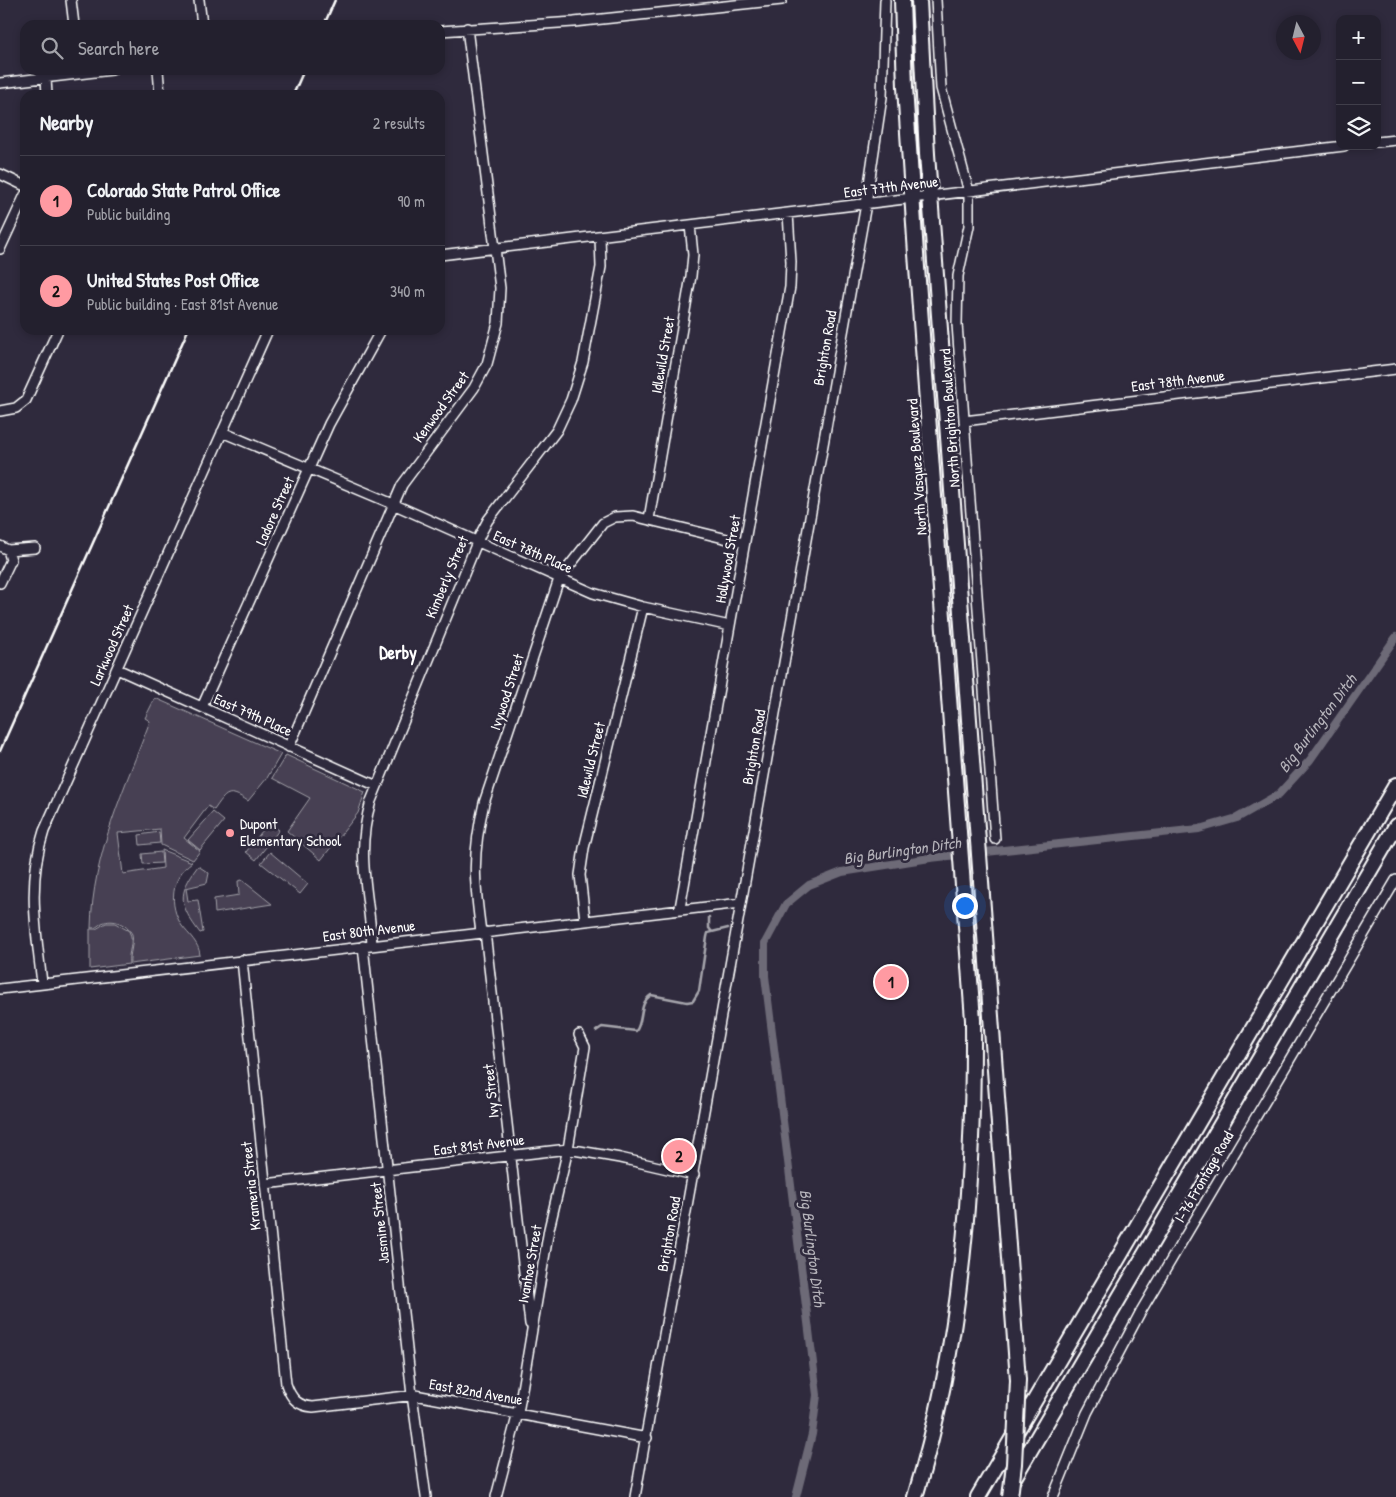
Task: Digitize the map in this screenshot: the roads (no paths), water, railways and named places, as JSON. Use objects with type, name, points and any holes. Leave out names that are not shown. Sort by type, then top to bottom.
[{"type":"highway","name":"North Vasquez Boulevard","points":[[902,0],[913,198],[973,1020],[971,1160],[964,1243],[954,1324],[938,1403],[915,1497]]},
{"type":"highway","points":[[919,0],[931,196],[1018,1380],[1014,1464],[1010,1497]]},
{"type":"highway","points":[[978,1497],[1396,785]]},
{"type":"highway","points":[[1004,1497],[1396,826]]},
{"type":"highway","points":[[967,931],[985,930]]},
{"type":"street","points":[[71,0],[73,20]]},
{"type":"street","points":[[198,0],[201,20]]},
{"type":"street","points":[[445,30],[574,22],[782,0]]},
{"type":"street","name":"Brighton Road","points":[[635,1497],[866,204],[882,96],[885,0]]},
{"type":"street","name":"North Brighton Boulevard","points":[[936,0],[941,88],[969,192],[969,226],[958,276],[956,309],[995,839]]},
{"type":"street","name":"Kenwood Street","points":[[289,746],[393,504],[407,476],[470,393],[487,364],[500,306],[495,248],[467,28]]},
{"type":"street","points":[[0,83],[63,75]]},
{"type":"street","points":[[158,75],[160,90]]},
{"type":"street","points":[[46,78],[47,90]]},
{"type":"street","points":[[1381,142],[1396,140]]},
{"type":"street","name":"East 77th Avenue","points":[[445,254],[1336,147]]},
{"type":"street","points":[[0,174],[20,184]]},
{"type":"street","points":[[0,249],[20,206]]},
{"type":"street","name":"Hollywood Street","points":[[680,908],[790,287],[792,262],[788,213]]},
{"type":"street","name":"Idlewild Street","points":[[648,519],[691,276],[693,255],[690,225]]},
{"type":"street","name":"Kimberly Street","points":[[367,946],[362,838],[368,812],[477,542],[488,520],[557,430],[571,400],[584,362],[601,267],[600,236]]},
{"type":"street","points":[[0,411],[16,408],[26,400],[56,335]]},
{"type":"street","name":"Larkwood Street","points":[[42,984],[32,889],[35,861],[44,831],[266,335]]},
{"type":"street","name":"Ladore Street","points":[[202,707],[329,424],[378,335]]},
{"type":"street","name":"East 78th Avenue","points":[[964,421],[1396,369]]},
{"type":"street","name":"East 78th Place","points":[[222,432],[393,504],[593,593],[643,608],[730,626]]},
{"type":"street","name":"Ivywood Street","points":[[483,932],[474,872],[478,830],[484,803],[559,579],[598,528],[608,519],[627,515],[744,543]]},
{"type":"street","points":[[4,548],[35,548]]},
{"type":"street","points":[[0,583],[11,560],[4,548]]},
{"type":"street","name":"Idlewild Street","points":[[585,920],[580,874],[584,848],[643,608]]},
{"type":"street","name":"East 79th Place","points":[[117,669],[377,786]]},
{"type":"street","name":"I-76 Frontage Road","points":[[1053,1497],[1086,1413],[1141,1311],[1396,880]]},
{"type":"street","name":"East 80th Avenue","points":[[0,989],[741,902]]},
{"type":"street","name":"Ivy Street","points":[[483,932],[512,1155],[531,1337]]},
{"type":"street","name":"Jasmine Street","points":[[367,946],[412,1395],[426,1497]]},
{"type":"street","name":"Krameria Street","points":[[242,960],[286,1384],[292,1397],[300,1404]]},
{"type":"street","name":"Ivanhoe Street","points":[[496,1497],[518,1412],[550,1228],[568,1150],[585,1047],[579,1036]]},
{"type":"street","name":"East 81st Avenue","points":[[265,1184],[568,1150],[620,1158],[694,1175]]},
{"type":"street","name":"East 82nd Avenue","points":[[300,1404],[314,1407],[412,1395],[518,1412],[647,1438]]},
{"type":"waterway","name":"Big Burlington Ditch","points":[[796,1497],[812,1434],[817,1395],[765,976],[765,943],[786,904],[809,885],[842,872],[930,858],[1199,829],[1237,818],[1279,794],[1310,760],[1396,637]]},
{"type":"waterway","points":[[709,917],[709,928],[712,932]]},
{"type":"waterway","points":[[596,1031],[602,1027],[636,1031],[644,1003],[651,995],[687,1002],[693,1001],[699,991],[708,933],[728,928]]},
{"type":"railway","points":[[326,20],[335,0]]},
{"type":"railway","points":[[295,90],[302,75]]},
{"type":"railway","points":[[0,751],[186,335]]},
{"type":"place","name":"Dupont Elementary School","points":[[230,833]]},
{"type":"place","name":"Colorado State Patrol Office","points":[[891,982]]},
{"type":"place","name":"United States Post Office","points":[[679,1156]]},
{"type":"district","name":"Derby","points":[[398,653]]}]
